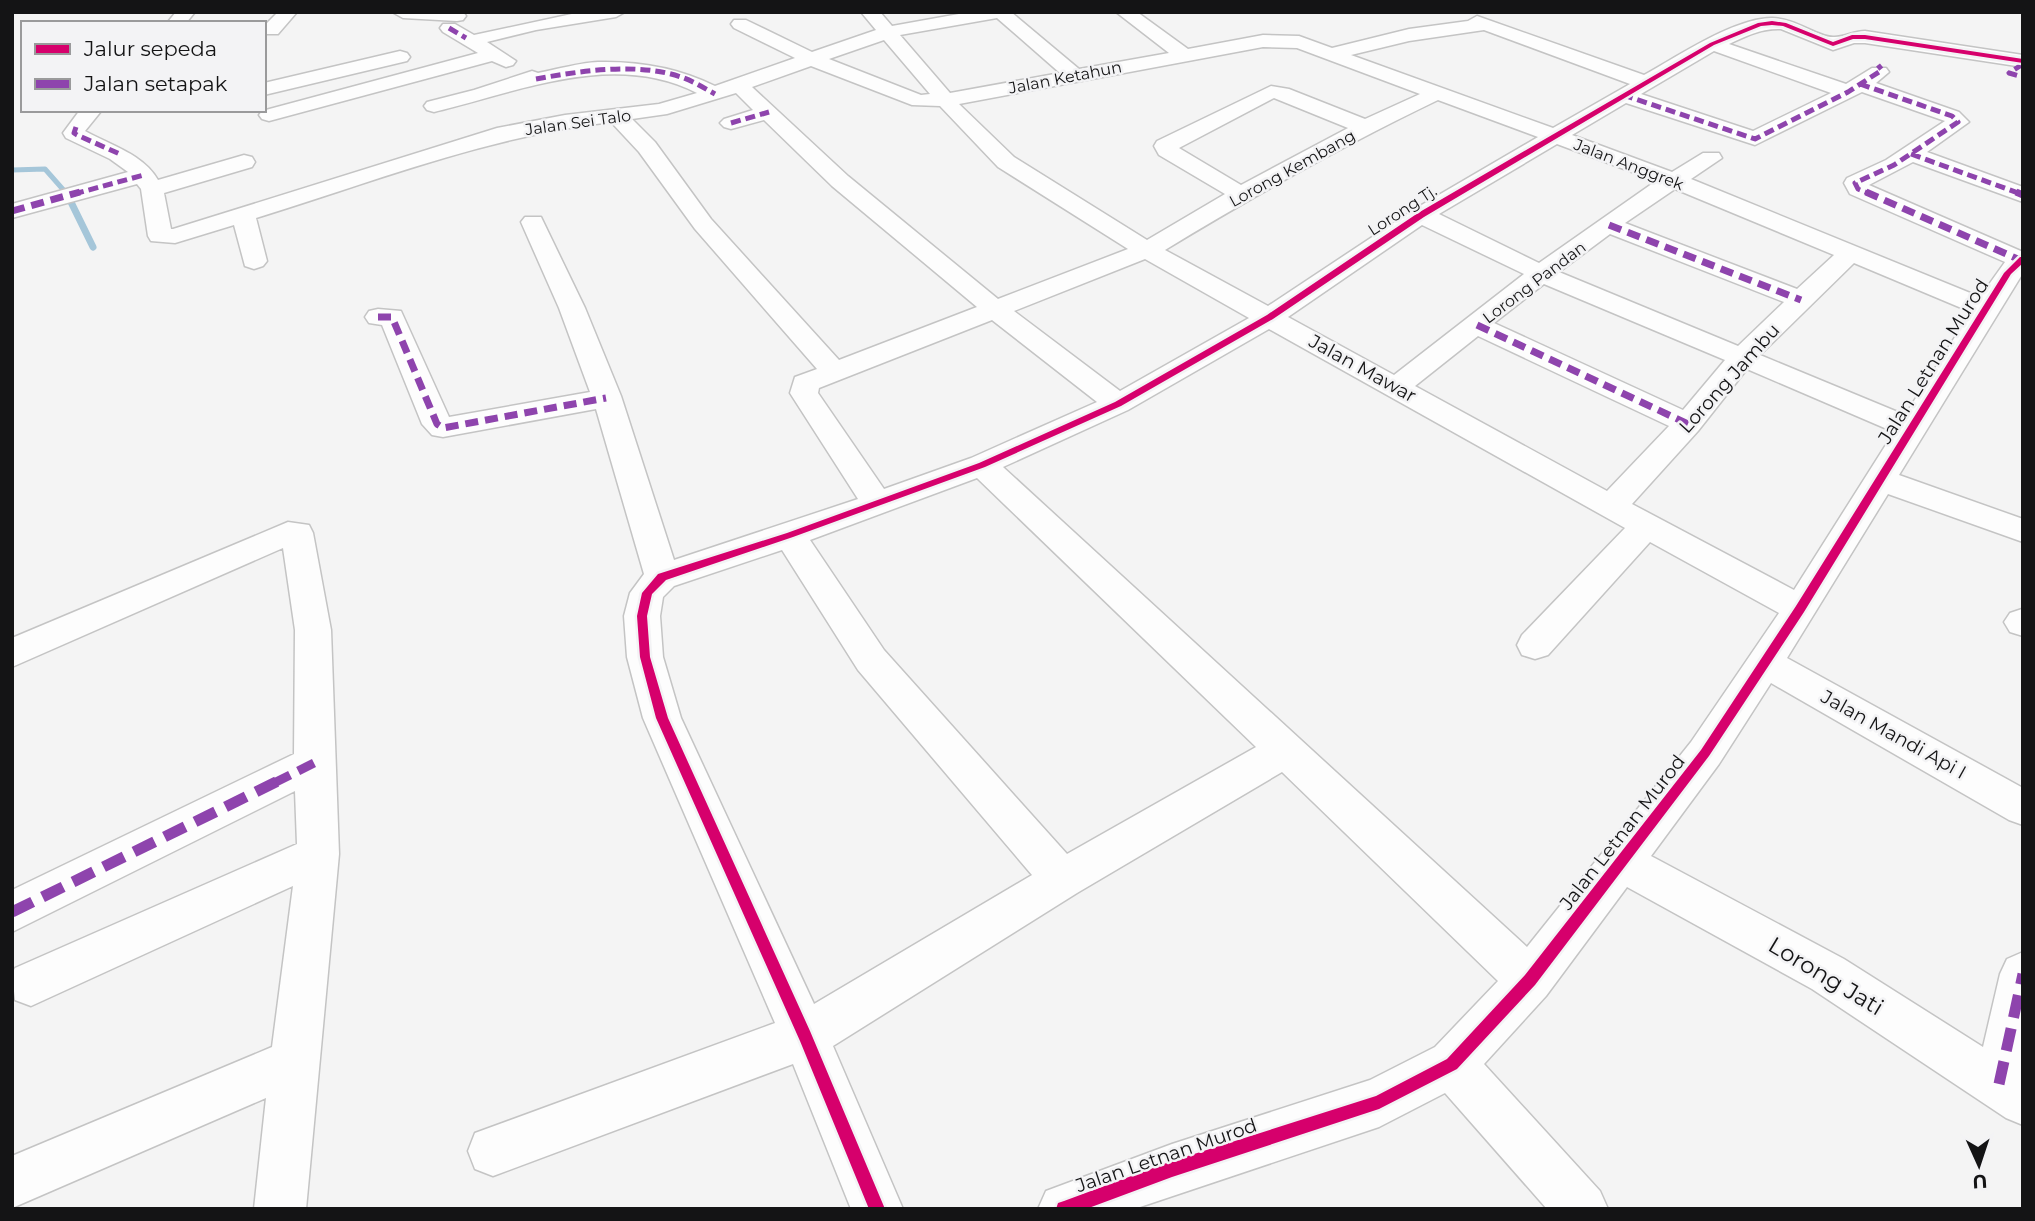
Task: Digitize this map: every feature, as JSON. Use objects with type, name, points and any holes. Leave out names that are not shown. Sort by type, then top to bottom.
[{"type":"street","points":[[271,30],[288,12]]},
{"type":"street","points":[[457,34],[536,19],[616,12]]},
{"type":"street","name":"Jalan Mawar","points":[[870,12],[946,100],[1006,162],[1147,250],[1397,386],[1611,508],[1800,609]]},
{"type":"street","points":[[1001,12],[1074,75]]},
{"type":"street","name":"Jalan Sei Talo","points":[[148,182],[160,236],[175,236],[505,134],[531,127],[660,110],[715,94],[888,32],[1001,12]]},
{"type":"street","points":[[1125,12],[1184,55]]},
{"type":"street","points":[[388,32],[403,13],[457,34],[566,98],[593,103],[607,118],[647,147],[703,224],[834,370]]},
{"type":"street","points":[[1334,53],[1409,35],[1481,23],[1644,82]]},
{"type":"street","name":"Lorong Tj.","points":[[662,577],[790,536],[876,502],[982,466],[1118,404],[1270,317],[1421,215],[1644,82],[1712,44],[1760,24],[1778,23],[1833,44],[1852,37],[1866,37],[2023,62]]},
{"type":"street","name":"Jalan Ketahun","points":[[740,24],[811,59],[919,101],[946,100],[1184,55]]},
{"type":"street","name":"Jalan Anggrek","points":[[1184,55],[1277,40],[1299,41],[1673,180],[1986,309]]},
{"type":"street","points":[[1712,44],[1958,120],[1911,154],[1855,183],[1855,186],[1863,193],[2021,259]]},
{"type":"street","points":[[266,89],[424,51]]},
{"type":"street","points":[[269,115],[495,54]]},
{"type":"street","points":[[2023,62],[2009,73],[2023,77]]},
{"type":"street","points":[[1623,96],[1755,139],[1854,88],[1883,69],[1878,65]]},
{"type":"street","points":[[434,106],[534,78],[597,68],[681,77],[715,94]]},
{"type":"street","points":[[739,85],[840,181],[995,309],[1118,404]]},
{"type":"street","points":[[1241,194],[1167,150],[1166,144],[1271,92],[1282,93],[1365,127]]},
{"type":"street","name":"Lorong Kembang","points":[[876,502],[803,390],[805,383],[1147,250],[1241,194],[1365,127],[1440,92]]},
{"type":"street","points":[[529,111],[566,98]]},
{"type":"street","points":[[90,112],[74,133],[122,155],[148,182]]},
{"type":"street","points":[[731,123],[769,112]]},
{"type":"street","points":[[1911,154],[2023,195]]},
{"type":"street","name":"Lorong Pandan","points":[[1397,386],[1609,225],[1673,180],[1711,158]]},
{"type":"street","points":[[12,211],[244,162]]},
{"type":"street","points":[[243,214],[254,261]]},
{"type":"street","points":[[1421,215],[1543,274],[1911,428]]},
{"type":"street","points":[[533,222],[563,283],[606,398],[649,527],[662,577],[647,593],[642,616],[645,657],[662,718],[805,1036],[877,1209]]},
{"type":"street","points":[[1609,225],[1801,300]]},
{"type":"street","name":"Lorong Jambu","points":[[1611,508],[1688,424],[1742,357],[1851,253]]},
{"type":"street","name":"Jalan Letnan Murod","points":[[1065,1209],[1172,1169],[1379,1102],[1452,1064],[1530,980],[1705,753],[1800,609],[1986,309],[2021,259]]},
{"type":"street","points":[[385,317],[437,424],[443,428],[606,398]]},
{"type":"street","points":[[1477,325],[1688,424]]},
{"type":"street","points":[[982,466],[1530,980]]},
{"type":"street","points":[[1879,479],[2023,531]]},
{"type":"street","points":[[1535,645],[1646,526]]},
{"type":"street","points":[[12,653],[288,533],[297,533],[313,630],[318,854],[280,1209]]},
{"type":"street","points":[[790,536],[871,660],[1062,879]]},
{"type":"street","name":"Jalan Mandi Api I","points":[[1765,662],[2023,808]]},
{"type":"street","points":[[493,1152],[805,1036],[1062,879],[1285,750]]},
{"type":"street","points":[[12,912],[314,763]]},
{"type":"street","points":[[31,984],[318,854]]},
{"type":"street","name":"Lorong Jati","points":[[1622,862],[1828,974],[2011,1093]]},
{"type":"street","points":[[2011,1093],[2023,974]]},
{"type":"street","points":[[12,1182],[294,1062]]},
{"type":"street","points":[[1452,1064],[1582,1209]]},
{"type":"waterway","points":[[12,170],[45,169],[67,194]]},
{"type":"waterway","points":[[69,198],[93,247]]},
{"type":"marked path","points":[[449,28],[466,38]]},
{"type":"marked path","points":[[2023,64],[2009,73],[2023,77]]},
{"type":"marked path","points":[[1623,95],[1755,139],[1848,92],[1882,70],[1878,65]]},
{"type":"marked path","points":[[536,79],[597,68],[662,73],[681,77],[715,94]]},
{"type":"marked path","points":[[1860,84],[1952,116],[1958,122],[1894,165],[1855,183],[1858,189],[2020,260]]},
{"type":"marked path","points":[[731,123],[769,112]]},
{"type":"marked path","points":[[76,127],[74,133],[77,135],[122,155]]},
{"type":"marked path","points":[[1911,154],[2023,195]]},
{"type":"marked path","points":[[12,211],[144,175]]},
{"type":"marked path","points":[[1609,225],[1801,300]]},
{"type":"marked path","points":[[378,317],[392,317],[437,424],[443,428],[606,398]]},
{"type":"marked path","points":[[1477,325],[1688,424]]},
{"type":"marked path","points":[[12,912],[314,763]]},
{"type":"marked path","points":[[1999,1084],[2023,974]]},
{"type":"cycle path","points":[[877,1209],[805,1036],[662,718],[645,657],[642,616],[647,593],[662,577],[790,535],[982,465],[1118,404],[1270,317],[1421,215],[1712,44],[1760,24],[1784,24],[1833,44],[1852,37],[1865,37],[2023,61]]},
{"type":"cycle path","points":[[1064,1209],[1172,1169],[1379,1102],[1452,1064],[1530,980],[1705,753],[1800,609],[2008,273],[2023,259]]}]
